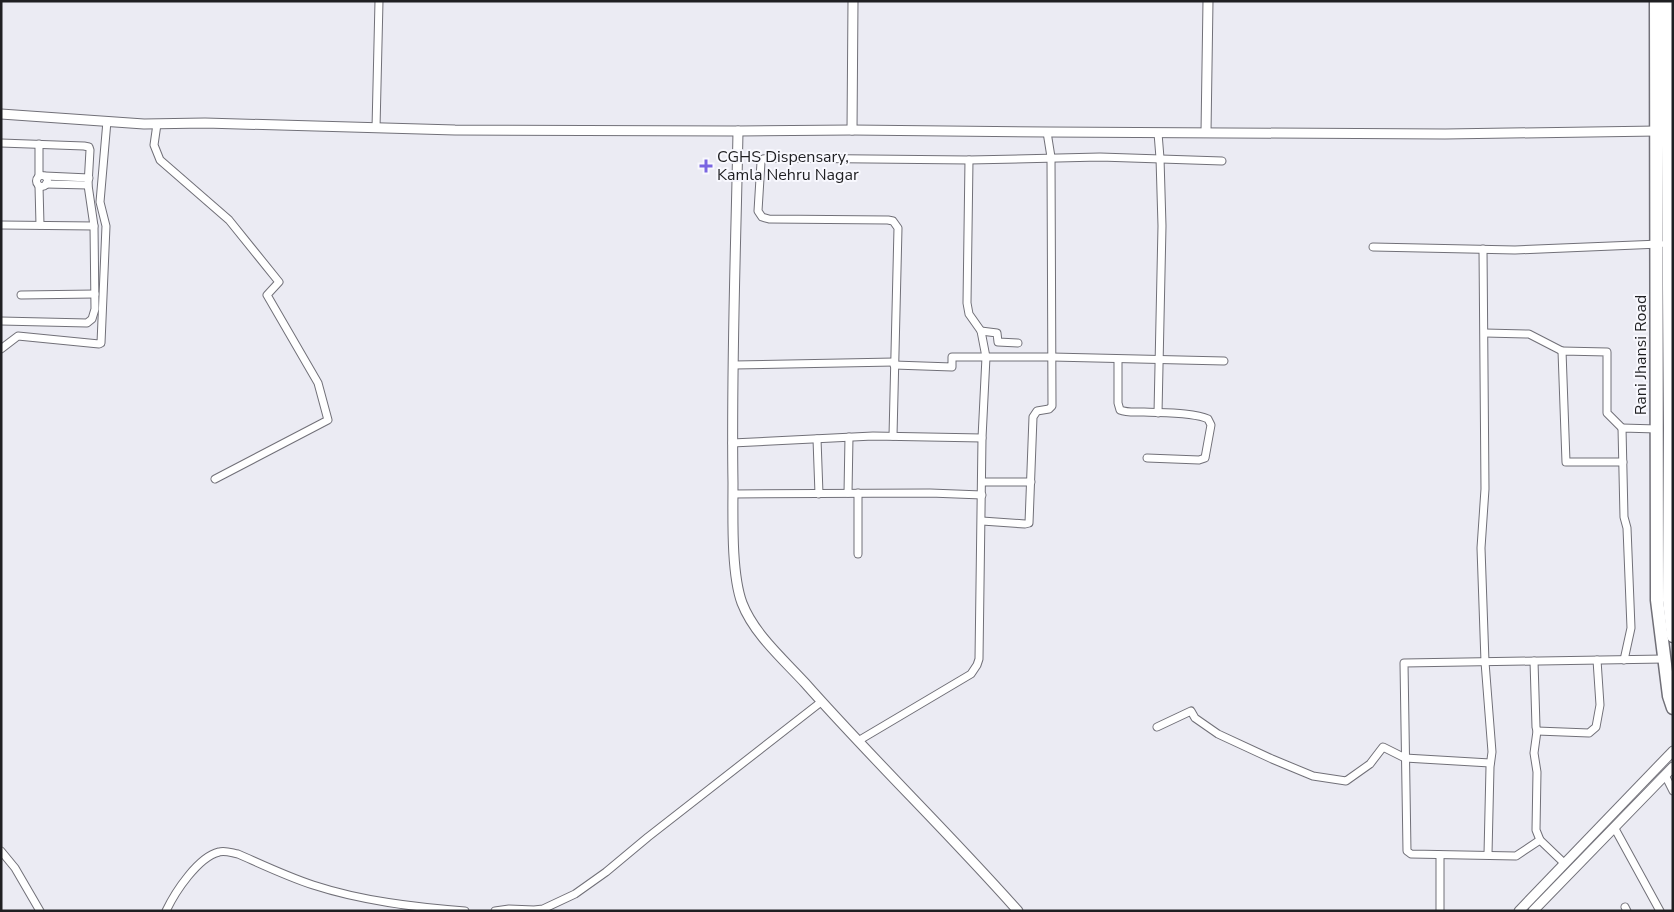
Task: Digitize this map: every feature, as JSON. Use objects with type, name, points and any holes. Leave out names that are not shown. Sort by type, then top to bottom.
[{"type":"highway","name":"Rani Jhansi Road","points":[[1656,1],[1666,373],[1657,600],[1669,696],[1673,708]]},
{"type":"highway","name":"Rani Jhansi Road","points":[[1663,243],[1670,68],[1667,1]]},
{"type":"highway","name":"Rani Jhansi Road","points":[[1663,428],[1668,600],[1673,636]]},
{"type":"street","points":[[376,128],[379,1]]},
{"type":"street","points":[[852,130],[853,1]]},
{"type":"street","points":[[1206,132],[1208,1]]},
{"type":"street","points":[[1,114],[157,124],[215,123],[464,130],[852,130],[1445,134],[1658,131]]},
{"type":"street","points":[[1,349],[18,336],[101,343],[106,226],[100,202],[108,122]]},
{"type":"street","points":[[157,124],[154,145],[160,160],[228,220],[279,282],[267,295],[318,383],[328,420],[215,479]]},
{"type":"street","points":[[738,131],[732,443],[735,556],[738,589],[742,604],[752,622],[821,702],[1018,911]]},
{"type":"street","points":[[982,521],[1029,523],[1033,417],[1037,411],[1048,409],[1052,406],[1051,158],[1047,132]]},
{"type":"street","points":[[1158,133],[1162,226],[1158,412]]},
{"type":"street","points":[[1,143],[89,147],[89,181],[94,226],[95,294],[94,314],[87,323],[1,321]]},
{"type":"street","points":[[39,144],[42,176]]},
{"type":"street","points":[[893,436],[898,228],[896,224],[888,220],[769,219],[762,217],[758,211],[761,162],[763,159],[969,160],[1160,158],[1222,161]]},
{"type":"street","points":[[858,741],[971,674],[977,666],[979,659],[982,438],[986,357],[981,331],[966,304],[969,160]]},
{"type":"street","points":[[42,176],[89,181],[43,185],[36,181],[42,176]]},
{"type":"street","points":[[40,225],[43,185]]},
{"type":"street","points":[[1,225],[94,226]]},
{"type":"street","points":[[1373,247],[1515,250],[1663,243]]},
{"type":"street","points":[[1483,249],[1485,489],[1481,548],[1485,662],[1492,752],[1490,763],[1488,854]]},
{"type":"street","points":[[21,295],[95,294]]},
{"type":"street","points":[[981,331],[997,333],[998,342],[1018,342]]},
{"type":"street","points":[[1484,334],[1529,334],[1562,351],[1607,352],[1607,412],[1622,428],[1624,518],[1627,528],[1631,628],[1624,660]]},
{"type":"street","points":[[1562,351],[1566,462],[1623,462]]},
{"type":"street","points":[[734,365],[894,364],[952,367],[952,357],[1224,361]]},
{"type":"street","points":[[1118,360],[1118,403],[1120,410],[1126,412],[1158,412],[1201,416],[1208,418],[1211,425],[1206,458],[1199,460],[1147,458]]},
{"type":"street","points":[[1622,428],[1663,428]]},
{"type":"street","points":[[732,443],[893,436],[982,438]]},
{"type":"street","points":[[848,437],[848,493]]},
{"type":"street","points":[[817,439],[819,494]]},
{"type":"street","points":[[982,482],[1031,482]]},
{"type":"street","points":[[733,494],[858,493],[982,495]]},
{"type":"street","points":[[858,493],[858,554]]},
{"type":"street","points":[[1540,840],[1516,856],[1411,854],[1407,851],[1404,663],[1664,659]]},
{"type":"street","points":[[1537,731],[1589,733],[1596,727],[1600,705],[1597,660]]},
{"type":"street","points":[[1534,661],[1537,731],[1534,753],[1537,772],[1536,830],[1540,840],[1564,864]]},
{"type":"street","points":[[495,911],[509,908],[534,910],[575,894],[606,872],[821,702]]},
{"type":"street","points":[[1157,726],[1192,711],[1195,718],[1218,734],[1272,759],[1313,776],[1346,782],[1370,764],[1383,747],[1405,758],[1490,763]]},
{"type":"street","points":[[1519,911],[1673,751]]},
{"type":"street","points":[[1533,911],[1673,767]]},
{"type":"street","points":[[1665,775],[1673,791]]},
{"type":"street","points":[[1614,827],[1660,911]]},
{"type":"street","points":[[1,851],[15,868],[40,911]]},
{"type":"street","points":[[166,911],[179,887],[188,876],[212,855],[226,851],[238,854],[313,885],[340,893],[420,908],[465,911]]},
{"type":"street","points":[[1440,855],[1440,910]]},
{"type":"place","name":"CGHS Dispensary, Kamla Nehru Nagar","points":[[706,166]]}]
